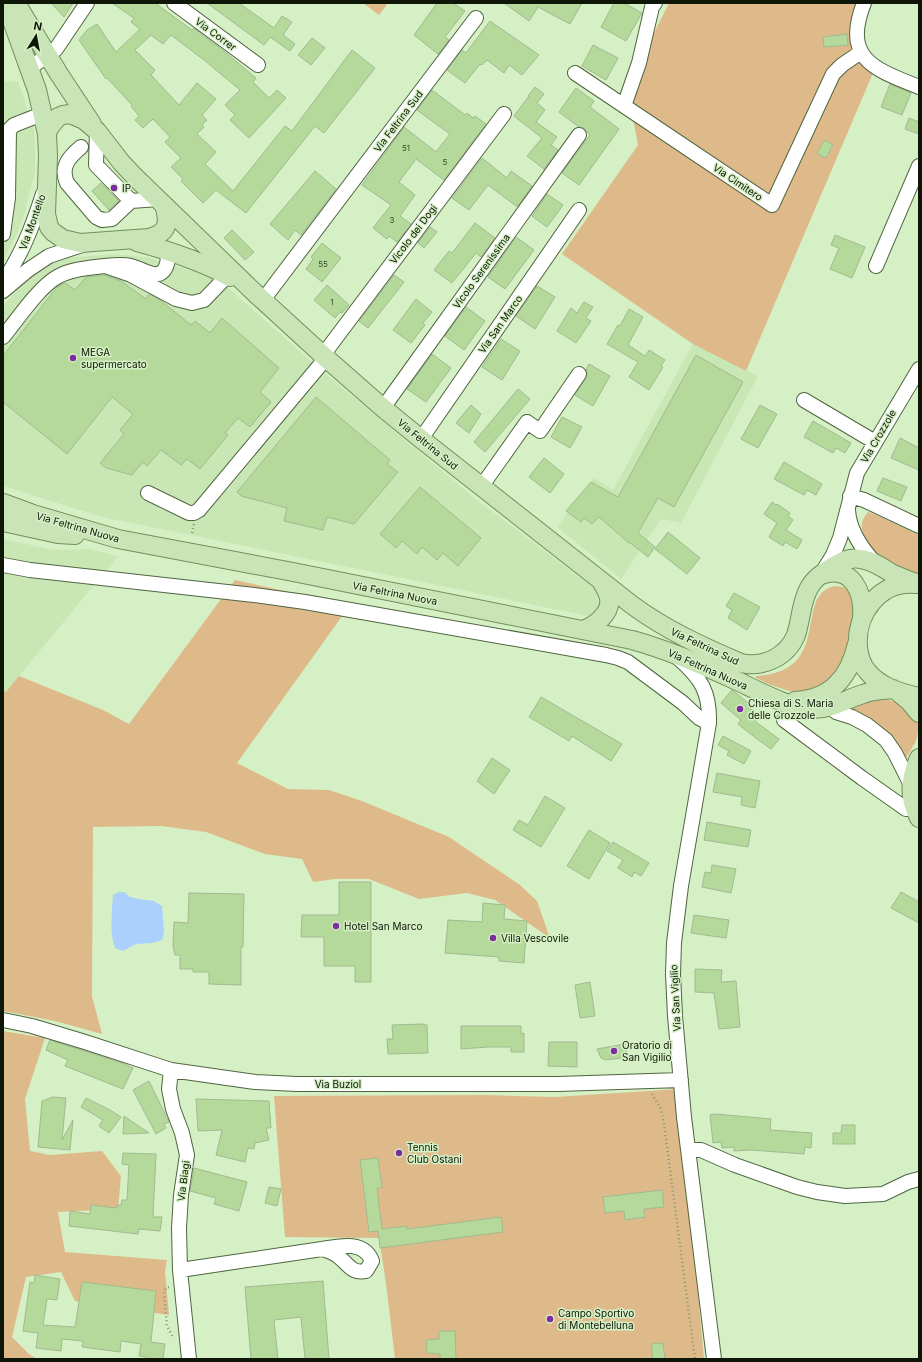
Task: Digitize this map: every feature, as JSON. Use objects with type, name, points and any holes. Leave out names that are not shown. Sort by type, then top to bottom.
[{"type":"main road","points":[[6,3],[37,90],[47,134],[48,156],[46,214],[49,227],[57,236],[70,241],[92,242],[149,238],[159,235],[167,224],[167,219],[161,202]]},
{"type":"main road","points":[[16,3],[48,56],[97,131]]},
{"type":"main road","points":[[47,134],[53,121],[63,115],[77,116],[97,131]]},
{"type":"main road","name":"Via Feltrina Sud","points":[[97,131],[121,162],[161,202],[260,297],[383,408],[642,613],[680,636],[741,664],[758,665],[768,662],[778,656],[791,644],[796,635],[808,591],[813,582],[820,575],[838,564],[850,559],[865,559],[896,575],[919,584]]},
{"type":"main road","name":"Via Feltrina Sud","points":[[129,240],[168,251],[208,265],[260,297]]},
{"type":"main road","name":"Via Feltrina Nuova","points":[[3,503],[118,539],[632,640],[670,652],[780,700],[806,708],[824,709],[864,693],[894,690]]},
{"type":"main road","points":[[3,522],[58,534],[118,539]]},
{"type":"main road","points":[[820,575],[838,573],[851,578],[858,588],[861,597],[862,618],[858,639],[859,653],[865,669],[878,682],[894,690],[909,701],[919,713]]},
{"type":"main road","name":"Via Feltrina Sud","points":[[582,630],[596,623],[609,606],[609,597],[600,580]]},
{"type":"main road","points":[[862,618],[873,600],[884,591],[901,584],[919,584]]},
{"type":"main road","name":"Via Feltrina Nuova","points":[[780,700],[792,701],[812,699],[832,689],[843,679],[849,669],[858,639]]},
{"type":"main road","points":[[894,690],[919,697]]},
{"type":"main road","points":[[917,814],[911,785],[918,761]]},
{"type":"street","points":[[30,68],[56,49],[87,3]]},
{"type":"street","name":"Via Correr","points":[[174,3],[258,65]]},
{"type":"street","points":[[624,106],[639,63],[652,7],[655,3]]},
{"type":"street","points":[[864,3],[857,26],[856,39],[861,52],[867,61],[878,69],[919,87]]},
{"type":"street","name":"Via Feltrina Sud","points":[[260,297],[476,18]]},
{"type":"street","name":"Via Cimitero","points":[[574,73],[772,205],[833,74],[842,65],[861,52]]},
{"type":"street","points":[[3,234],[8,198],[9,130],[14,126],[42,114]]},
{"type":"street","name":"Vicolo dei Dogi","points":[[148,493],[189,513],[194,513],[199,510],[325,357],[504,114]]},
{"type":"street","points":[[96,165],[97,131]]},
{"type":"street","name":"Vicolo Serenissima","points":[[383,408],[579,135]]},
{"type":"street","points":[[131,201],[112,219],[102,220],[96,217],[65,179],[65,165],[76,143],[131,201],[161,202]]},
{"type":"street","points":[[876,266],[919,166]]},
{"type":"street","name":"Via Montello","points":[[3,282],[17,260],[28,238],[46,182]]},
{"type":"street","name":"Via San Marco","points":[[421,438],[579,210]]},
{"type":"street","points":[[3,291],[28,270],[49,256],[92,242]]},
{"type":"street","points":[[3,337],[50,282],[66,273],[89,268],[125,265],[150,274],[159,274],[166,269],[168,251]]},
{"type":"street","points":[[105,266],[131,275],[176,299],[192,303],[204,300],[227,276]]},
{"type":"street","name":"Via Crozzole","points":[[820,575],[827,566],[838,543],[857,472],[919,369]]},
{"type":"street","points":[[481,487],[527,422],[540,431],[580,374]]},
{"type":"street","points":[[804,400],[875,442]]},
{"type":"street","points":[[849,502],[864,500],[919,526]]},
{"type":"street","name":"Via Crozzole","points":[[849,502],[849,519],[856,537],[876,564]]},
{"type":"street","points":[[3,564],[30,570],[305,602],[613,656],[622,659],[638,670],[683,703],[699,718],[708,723]]},
{"type":"street","name":"Via San Vigilio","points":[[670,652],[691,670],[702,684],[706,691],[709,705],[708,723],[681,886],[674,943],[674,990],[688,1150],[714,1359]]},
{"type":"street","points":[[832,706],[836,712],[852,717],[867,725],[886,740],[895,753],[911,785]]},
{"type":"street","points":[[784,720],[862,778],[906,809],[917,814]]},
{"type":"street","name":"Via Buziol","points":[[3,1020],[32,1026],[171,1070],[255,1082],[298,1084],[558,1084],[681,1080]]},
{"type":"street","name":"Via Biagi","points":[[171,1070],[169,1089],[173,1109],[182,1133],[187,1155],[181,1195],[179,1228],[180,1270],[189,1359]]},
{"type":"street","points":[[688,1150],[702,1150],[735,1165],[798,1187],[817,1192],[845,1196],[883,1194],[908,1182],[919,1179]]},
{"type":"street","points":[[180,1270],[322,1249]]},
{"type":"path","points":[[651,1081],[652,1094],[661,1109],[664,1124],[694,1359]]},
{"type":"shaded area","points":[[363,3],[388,3],[379,15]]},
{"type":"shaded area","points":[[669,3],[866,3],[858,30],[873,73],[746,371],[693,344],[562,254],[638,145],[627,87]]},
{"type":"shaded area","points":[[18,81],[34,130],[35,172],[25,212],[18,232],[3,261],[3,82]]},
{"type":"shaded area","points":[[115,254],[146,257],[217,278],[320,369],[477,500],[603,595],[598,618],[102,517],[3,486],[3,306],[42,262],[64,258]]},
{"type":"shaded area","points":[[693,344],[758,376],[681,523],[661,519],[621,579],[557,527],[594,478],[613,490]]},
{"type":"shaded area","points":[[868,512],[919,535],[919,576],[888,564],[879,558],[866,541],[862,531],[862,522]]},
{"type":"shaded area","points":[[3,539],[54,550],[89,549],[118,556],[6,692],[3,691]]},
{"type":"shaded area","points":[[235,580],[350,605],[237,763],[288,789],[329,790],[362,801],[449,837],[520,885],[537,901],[550,938],[495,900],[467,893],[419,899],[369,879],[335,879],[313,882],[302,859],[265,854],[206,832],[161,826],[93,827],[92,996],[102,1034],[55,1021],[3,1011],[3,691],[6,692],[19,676],[103,710],[129,724]]},
{"type":"shaded area","points":[[835,586],[843,587],[850,591],[856,605],[845,660],[827,684],[800,692],[792,692],[756,678],[756,676],[780,671],[796,661],[804,648],[816,603],[822,592]]},
{"type":"shaded area","points":[[883,698],[901,704],[916,718],[918,723],[916,741],[905,760],[849,710],[849,705]]},
{"type":"shaded area","points":[[3,1031],[45,1038],[25,1099],[30,1151],[50,1155],[102,1151],[121,1176],[118,1209],[58,1212],[65,1252],[167,1260],[165,1271],[169,1315],[75,1301],[61,1272],[26,1277],[12,1337],[29,1354],[37,1359],[3,1359]]},
{"type":"shaded area","points":[[679,1089],[704,1359],[395,1359],[379,1238],[285,1237],[274,1096],[484,1095],[555,1097]]},
{"type":"water","points":[[119,892],[124,892],[130,897],[154,901],[162,906],[164,932],[162,940],[152,943],[136,944],[123,951],[115,948],[111,929],[113,895]]},
{"type":"building","points":[[51,3],[73,3],[64,17]]},
{"type":"building","points":[[112,3],[155,3],[192,30],[194,28],[256,78],[253,82],[269,98],[277,90],[286,98],[249,138],[230,120],[235,115],[225,105],[240,90],[204,60],[171,35],[163,44],[151,35],[135,50],[155,70],[151,75],[179,105],[197,83],[216,99],[202,115],[207,120],[202,125],[204,127],[197,134],[216,152],[205,164],[233,191],[285,126],[292,131],[352,50],[375,68],[324,133],[315,126],[246,213],[216,190],[203,203],[181,181],[183,179],[171,167],[181,158],[165,142],[170,137],[153,119],[143,128],[135,120],[139,116],[131,106],[132,105],[107,78],[106,79],[79,40],[87,30],[97,24],[116,52],[140,29],[131,22],[134,18]]},
{"type":"building","points":[[207,3],[239,3],[274,28],[282,16],[292,22],[283,35],[295,44],[290,51],[270,37],[264,45]]},
{"type":"building","points":[[437,3],[453,3],[465,11],[445,37],[449,40],[438,54],[414,35]]},
{"type":"building","points":[[504,3],[582,3],[570,24],[538,7],[529,21]]},
{"type":"building","points":[[614,3],[624,3],[642,13],[626,41],[601,27]]},
{"type":"building","points":[[490,21],[539,55],[522,75],[509,65],[504,73],[487,60],[482,65],[480,64],[465,83],[447,70],[462,50],[466,53]]},
{"type":"building","points":[[847,34],[848,45],[824,47],[823,37]]},
{"type":"building","points":[[312,38],[325,48],[311,65],[298,55]]},
{"type":"building","points":[[593,45],[618,58],[606,80],[582,66]]},
{"type":"building","points":[[890,84],[911,93],[902,115],[881,107]]},
{"type":"building","points":[[535,87],[544,94],[537,103],[545,110],[536,122],[557,137],[551,145],[558,150],[544,169],[527,156],[542,138],[514,116]]},
{"type":"building","points":[[576,88],[594,101],[590,107],[619,129],[579,185],[562,173],[590,135],[584,128],[579,127],[559,112]]},
{"type":"building","points":[[432,90],[465,115],[467,113],[473,118],[475,116],[486,124],[444,180],[416,159],[399,182],[415,195],[400,216],[411,224],[397,242],[389,236],[387,239],[373,228],[391,205],[362,185],[404,127],[436,152],[450,134],[417,110]]},
{"type":"building","points":[[909,118],[919,122],[919,134],[905,129]]},
{"type":"building","points":[[824,140],[833,145],[826,158],[817,154]]},
{"type":"building","points":[[482,158],[507,178],[511,171],[532,186],[518,206],[488,185],[469,210],[452,198]]},
{"type":"building","points":[[315,171],[336,189],[301,235],[295,230],[288,240],[270,224]]},
{"type":"building","points":[[101,183],[119,201],[109,210],[92,191]]},
{"type":"building","points":[[547,194],[563,205],[547,227],[532,216]]},
{"type":"building","points":[[475,223],[495,238],[481,257],[476,253],[452,283],[434,270],[449,251],[452,253]]},
{"type":"building","points":[[430,227],[437,232],[424,248],[418,243]]},
{"type":"building","points":[[232,230],[254,252],[245,260],[224,238]]},
{"type":"building","points":[[835,235],[865,247],[852,278],[830,269],[839,248],[831,245]]},
{"type":"building","points":[[516,237],[534,250],[505,289],[488,277]]},
{"type":"building","points":[[322,243],[341,258],[322,282],[306,269],[313,259],[311,257]]},
{"type":"building","points":[[104,275],[121,281],[146,299],[149,294],[160,300],[191,325],[195,321],[210,333],[222,318],[279,368],[260,392],[271,402],[250,427],[238,418],[225,433],[228,435],[200,469],[187,459],[181,465],[161,450],[147,466],[143,462],[132,475],[106,468],[100,463],[124,434],[120,430],[133,414],[112,397],[67,454],[3,402],[3,356],[57,287],[65,283],[75,290],[86,277]]},
{"type":"building","points":[[394,275],[404,282],[368,328],[359,321]]},
{"type":"building","points":[[327,285],[349,305],[335,318],[314,300]]},
{"type":"building","points":[[537,286],[555,297],[535,329],[516,316]]},
{"type":"building","points":[[416,299],[432,312],[423,323],[425,325],[411,343],[393,330]]},
{"type":"building","points":[[584,302],[593,307],[586,318],[591,321],[576,343],[557,331],[571,308],[577,313]]},
{"type":"building","points":[[466,307],[485,321],[464,350],[445,336]]},
{"type":"building","points":[[629,309],[643,317],[628,345],[645,356],[649,350],[665,360],[661,366],[663,367],[649,390],[629,377],[638,362],[607,344],[618,325],[620,326]]},
{"type":"building","points":[[501,339],[520,351],[502,380],[482,367]]},
{"type":"building","points":[[432,354],[451,368],[426,402],[407,389]]},
{"type":"building","points":[[696,355],[743,382],[674,507],[658,498],[638,533],[655,547],[648,557],[599,517],[592,524],[584,518],[581,522],[566,511],[591,482],[618,497]]},
{"type":"building","points":[[589,364],[610,376],[593,406],[575,395],[586,378],[586,370]]},
{"type":"building","points":[[518,389],[530,399],[485,452],[474,442]]},
{"type":"building","points":[[316,397],[390,460],[387,464],[398,472],[354,524],[327,517],[323,530],[284,521],[287,508],[241,496],[237,492]]},
{"type":"building","points":[[471,405],[481,414],[469,433],[456,423]]},
{"type":"building","points":[[760,405],[777,414],[758,448],[741,439]]},
{"type":"building","points":[[562,417],[582,427],[570,448],[551,437]]},
{"type":"building","points":[[813,421],[851,443],[845,453],[836,448],[833,453],[804,437]]},
{"type":"building","points":[[900,438],[919,448],[919,470],[891,458]]},
{"type":"building","points":[[544,458],[564,474],[550,493],[529,477]]},
{"type":"building","points":[[784,462],[822,484],[816,495],[807,490],[804,495],[774,479]]},
{"type":"building","points":[[883,478],[907,487],[901,501],[877,491]]},
{"type":"building","points":[[420,487],[481,538],[458,566],[443,553],[437,560],[422,547],[417,554],[402,541],[396,548],[380,534]]},
{"type":"building","points":[[772,502],[790,513],[788,516],[793,520],[786,530],[802,540],[797,549],[785,542],[783,546],[769,537],[777,523],[764,514]]},
{"type":"building","points":[[668,532],[700,558],[687,574],[655,549]]},
{"type":"building","points":[[734,593],[760,607],[747,630],[728,618],[732,610],[726,606]]},
{"type":"building","points":[[732,690],[751,705],[749,707],[755,712],[756,722],[779,739],[771,749],[738,724],[741,720],[721,703]]},
{"type":"building","points":[[541,697],[622,744],[611,761],[572,736],[569,741],[529,717]]},
{"type":"building","points":[[723,736],[751,751],[744,764],[727,755],[729,751],[718,745]]},
{"type":"building","points":[[492,758],[510,770],[494,794],[477,781]]},
{"type":"building","points":[[717,773],[760,781],[755,808],[741,805],[742,797],[713,792]]},
{"type":"building","points":[[545,796],[565,808],[541,847],[513,830],[519,820],[528,825]]},
{"type":"building","points":[[707,822],[751,830],[748,847],[704,840]]},
{"type":"building","points":[[589,830],[610,843],[589,879],[567,866]]},
{"type":"building","points":[[613,842],[649,863],[641,876],[634,872],[632,877],[618,868],[623,860],[607,851]]},
{"type":"building","points":[[712,865],[736,869],[731,893],[702,887],[705,872],[711,873]]},
{"type":"building","name":"Hotel San Marco","points":[[339,882],[371,882],[371,982],[355,982],[355,966],[324,966],[324,937],[301,937],[302,915],[339,915]]},
{"type":"building","points":[[901,892],[919,902],[919,923],[891,908]]},
{"type":"building","points":[[189,893],[244,894],[243,947],[241,947],[241,985],[209,984],[209,972],[193,972],[193,969],[180,969],[180,955],[175,955],[173,946],[174,922],[188,923]]},
{"type":"building","name":"Villa Vescovile","points":[[483,903],[505,905],[504,919],[527,921],[524,963],[499,961],[499,957],[445,953],[448,920],[482,922]]},
{"type":"building","points":[[694,915],[729,920],[726,938],[691,933]]},
{"type":"building","points":[[695,969],[722,970],[721,982],[736,981],[740,1027],[719,1029],[714,993],[695,992]]},
{"type":"building","points":[[590,982],[595,1016],[580,1018],[575,985]]},
{"type":"building","points":[[392,1025],[427,1025],[428,1053],[388,1054],[387,1039],[393,1039]]},
{"type":"building","points":[[461,1026],[521,1026],[521,1034],[524,1033],[524,1052],[511,1052],[511,1047],[461,1049]]},
{"type":"building","points":[[50,1040],[122,1063],[133,1068],[123,1089],[65,1066],[68,1060],[46,1050]]},
{"type":"building","points":[[549,1042],[577,1042],[577,1067],[548,1066]]},
{"type":"building","name":"Oratorio di San Vigilio","points":[[625,1044],[628,1057],[606,1060],[601,1058],[597,1049]]},
{"type":"building","points":[[149,1081],[169,1122],[164,1124],[166,1128],[156,1134],[133,1090]]},
{"type":"building","points":[[53,1097],[66,1098],[62,1140],[73,1120],[70,1150],[38,1147],[42,1101]]},
{"type":"building","points":[[86,1098],[121,1117],[109,1133],[99,1126],[103,1120],[81,1107]]},
{"type":"building","points":[[196,1099],[269,1101],[271,1128],[266,1128],[269,1140],[255,1143],[254,1149],[248,1148],[245,1162],[216,1155],[222,1130],[198,1131]]},
{"type":"building","points":[[716,1114],[771,1119],[770,1130],[812,1133],[811,1148],[805,1147],[804,1154],[751,1150],[734,1151],[734,1147],[722,1148],[721,1142],[713,1143],[710,1115]]},
{"type":"building","points":[[124,1116],[149,1133],[123,1134]]},
{"type":"building","points":[[842,1125],[855,1125],[855,1144],[833,1144],[833,1133],[841,1133]]},
{"type":"building","points":[[123,1153],[156,1154],[153,1217],[162,1217],[160,1231],[139,1229],[138,1234],[69,1226],[70,1211],[90,1214],[91,1205],[117,1208],[117,1205],[121,1205],[122,1200],[127,1200],[129,1165],[122,1164]]},
{"type":"building","points":[[378,1158],[382,1188],[377,1188],[382,1229],[407,1226],[407,1229],[501,1217],[503,1232],[380,1248],[378,1231],[369,1232],[360,1160]]},
{"type":"building","points":[[194,1168],[247,1182],[239,1211],[214,1204],[216,1198],[190,1191]]},
{"type":"building","points":[[269,1187],[281,1189],[277,1206],[265,1203]]},
{"type":"building","points":[[662,1190],[664,1207],[644,1209],[645,1217],[625,1220],[624,1211],[605,1213],[603,1197]]},
{"type":"building","points":[[35,1275],[60,1279],[57,1300],[47,1299],[43,1325],[75,1327],[82,1282],[156,1291],[151,1342],[165,1344],[163,1359],[146,1359],[147,1357],[139,1356],[141,1344],[121,1341],[120,1352],[82,1347],[83,1341],[62,1339],[61,1351],[36,1348],[38,1333],[23,1331],[30,1282],[34,1283]]},
{"type":"building","points":[[323,1281],[329,1359],[305,1359],[301,1317],[274,1320],[278,1359],[251,1359],[245,1287]]},
{"type":"building","points":[[439,1331],[455,1331],[456,1359],[440,1359],[440,1354],[427,1353],[426,1340],[439,1339]]},
{"type":"building","points":[[663,1343],[665,1359],[653,1359],[651,1344]]},
{"type":"place","name":"IP","points":[[114,188]]},
{"type":"place","name":"MEGA supermercato","points":[[73,358]]},
{"type":"place","name":"Chiesa di S. Maria delle Crozzole","points":[[740,709]]},
{"type":"place","name":"Hotel San Marco","points":[[336,926]]},
{"type":"place","name":"Villa Vescovile","points":[[493,938]]},
{"type":"place","name":"Oratorio di San Vigilio","points":[[614,1051]]},
{"type":"place","name":"Tennis Club Ostani","points":[[399,1153]]},
{"type":"place","name":"Campo Sportivo di Montebelluna","points":[[550,1319]]}]
